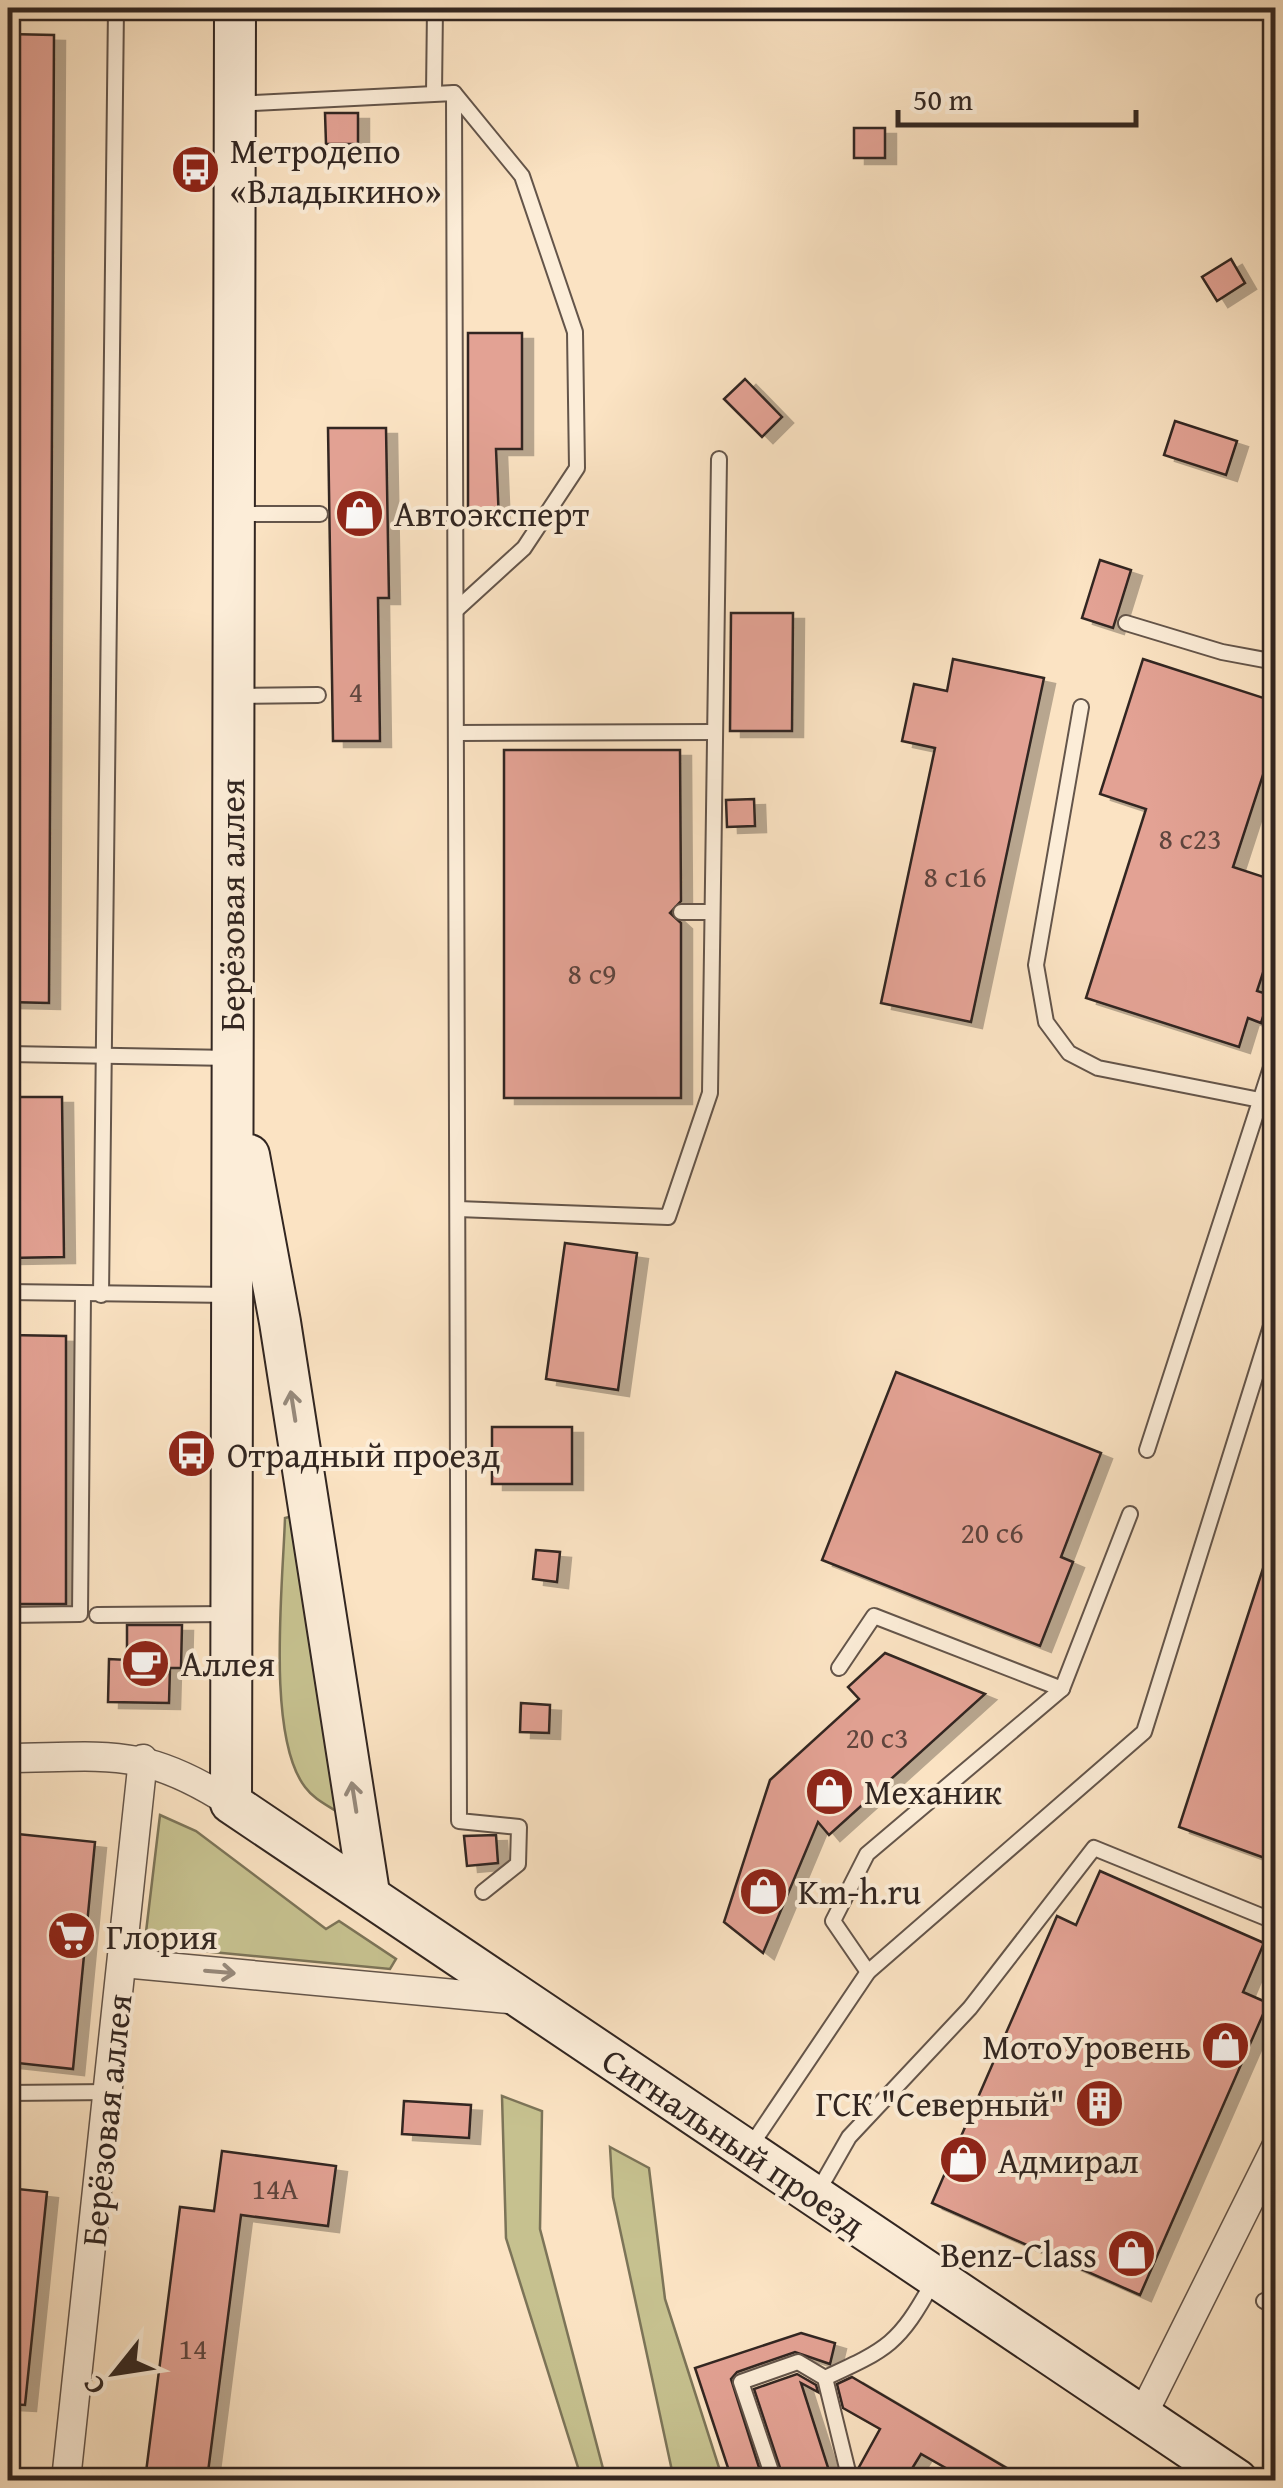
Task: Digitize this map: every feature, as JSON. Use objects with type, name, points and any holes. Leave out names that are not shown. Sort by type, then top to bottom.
[{"type":"main road","name":"Берёзовая аллея","points":[[231,1804],[235,8]]},
{"type":"main road","points":[[230,1058],[280,1322],[369,1893]]},
{"type":"main road","name":"Сигнальный проезд","points":[[231,1804],[369,1893],[519,2000],[1238,2480]]},
{"type":"street","points":[[8,1758],[143,1759],[168,1766],[231,1804]]},
{"type":"street","name":"Берёзовая аллея","points":[[66,2480],[143,1759]]},
{"type":"street","points":[[123,1963],[519,2000]]},
{"type":"street","points":[[1142,2416],[1276,2147]]},
{"type":"lane","points":[[8,8],[21,8]]},
{"type":"lane","points":[[101,1295],[116,8]]},
{"type":"lane","points":[[434,93],[435,8]]},
{"type":"lane","points":[[235,104],[454,92]]},
{"type":"lane","points":[[454,92],[460,1820],[519,1827],[518,1864],[483,1892]]},
{"type":"lane","points":[[454,92],[522,176],[576,332],[578,468],[524,548],[456,610]]},
{"type":"lane","points":[[458,1209],[668,1217],[710,1092],[719,459]]},
{"type":"lane","points":[[233,514],[320,514]]},
{"type":"lane","points":[[1126,623],[1222,652],[1276,662]]},
{"type":"lane","points":[[232,696],[318,694]]},
{"type":"lane","points":[[1082,707],[1036,964],[1046,1022],[1069,1053],[1098,1068],[1260,1100]]},
{"type":"lane","points":[[456,733],[715,732]]},
{"type":"lane","points":[[681,912],[712,912]]},
{"type":"lane","points":[[1147,1450],[1276,1052]]},
{"type":"lane","points":[[8,1054],[230,1058]]},
{"type":"lane","points":[[8,1292],[231,1295]]},
{"type":"lane","points":[[8,1615],[80,1614],[83,1294]]},
{"type":"lane","points":[[748,2150],[868,1972],[1144,1732],[1276,1310]]},
{"type":"lane","points":[[868,1972],[833,1921],[867,1854],[1062,1689],[1130,1514]]},
{"type":"lane","points":[[97,1615],[231,1614]]},
{"type":"lane","points":[[839,1668],[874,1616],[1062,1689]]},
{"type":"lane","points":[[816,2196],[849,2137],[970,2008],[1094,1848],[1276,1922]]},
{"type":"lane","points":[[8,2093],[110,2092]]},
{"type":"lane","points":[[825,2378],[893,2344],[907,2330],[936,2278]]},
{"type":"lane","points":[[774,2480],[741,2382],[798,2362],[825,2378],[850,2480]]},
{"type":"shaded area","points":[[293,1516],[336,1811],[305,1787],[285,1733],[280,1618],[285,1518]]},
{"type":"shaded area","points":[[160,1815],[196,1831],[326,1929],[339,1921],[396,1959],[390,1969],[160,1947],[146,1932]]},
{"type":"shaded area","points":[[502,2096],[542,2111],[540,2229],[606,2480],[582,2480],[506,2238]]},
{"type":"shaded area","points":[[610,2147],[649,2168],[665,2299],[723,2480],[674,2480],[613,2197]]},
{"type":"building","points":[[8,34],[54,35],[49,1003],[8,1002]]},
{"type":"building","points":[[325,113],[358,113],[358,144],[326,144]]},
{"type":"building","points":[[854,128],[885,128],[885,158],[854,158]]},
{"type":"building","points":[[1231,259],[1245,283],[1217,301],[1202,277]]},
{"type":"building","points":[[468,333],[522,333],[522,449],[496,449],[499,521],[468,522]]},
{"type":"building","points":[[745,379],[782,417],[762,437],[724,399]]},
{"type":"building","points":[[1175,421],[1237,441],[1226,475],[1164,455]]},
{"type":"building","points":[[328,428],[386,428],[389,598],[378,598],[380,741],[333,741]]},
{"type":"building","points":[[1100,560],[1131,570],[1113,628],[1082,618]]},
{"type":"building","points":[[731,613],[793,613],[792,731],[730,731]]},
{"type":"building","points":[[953,659],[1044,678],[971,1022],[881,1003],[935,748],[902,741],[914,684],[947,691]]},
{"type":"building","points":[[1143,659],[1276,702],[1276,735],[1233,867],[1276,881],[1276,933],[1257,991],[1270,995],[1261,1023],[1248,1018],[1239,1047],[1086,998],[1146,809],[1100,794]]},
{"type":"building","points":[[504,750],[680,750],[681,901],[670,913],[681,923],[681,1098],[504,1098]]},
{"type":"building","points":[[754,799],[755,826],[727,827],[726,800]]},
{"type":"building","points":[[8,1097],[62,1097],[64,1257],[8,1258]]},
{"type":"building","points":[[565,1243],[637,1253],[618,1390],[546,1379]]},
{"type":"building","points":[[8,1335],[66,1336],[66,1604],[8,1604]]},
{"type":"building","points":[[896,1372],[1101,1453],[1061,1557],[1073,1562],[1040,1646],[822,1560]]},
{"type":"building","points":[[492,1427],[572,1427],[572,1484],[492,1484]]},
{"type":"building","points":[[1270,1547],[1276,1548],[1276,1862],[1179,1827]]},
{"type":"building","points":[[536,1550],[560,1552],[557,1582],[533,1579]]},
{"type":"building","points":[[127,1625],[182,1625],[181,1668],[170,1668],[169,1703],[108,1702],[109,1659],[127,1660]]},
{"type":"building","points":[[885,1653],[985,1694],[829,1835],[818,1822],[763,1953],[724,1922],[770,1780],[859,1699],[848,1687]]},
{"type":"building","points":[[521,1703],[550,1705],[549,1733],[520,1732]]},
{"type":"building","points":[[8,1833],[95,1842],[73,2069],[8,2062],[12,1909],[8,1909]]},
{"type":"building","points":[[496,1835],[498,1863],[467,1866],[464,1836]]},
{"type":"building","name":"ГСК \"Северный\"","points":[[1100,1871],[1264,1943],[1243,1992],[1268,2003],[1140,2295],[932,2203],[1057,1916],[1076,1925]]},
{"type":"building","points":[[404,2101],[471,2105],[469,2138],[402,2134]]},
{"type":"building","points":[[222,2151],[336,2166],[328,2226],[241,2215],[207,2480],[145,2480],[180,2207],[214,2211]]},
{"type":"building","points":[[8,2188],[47,2192],[25,2405],[8,2404]]},
{"type":"building","points":[[801,2333],[835,2343],[830,2364],[795,2352],[737,2372],[731,2379],[763,2480],[732,2480],[695,2368]]},
{"type":"building","points":[[797,2374],[816,2385],[818,2392],[801,2383],[832,2480],[784,2480],[754,2389]]},
{"type":"building","points":[[852,2377],[1027,2480],[967,2480],[921,2454],[905,2480],[860,2480],[858,2469],[880,2429],[843,2408],[837,2384]]},
{"type":"place","name":"Метродепо «Владыкино»","points":[[195,170]]},
{"type":"place","name":"Автоэксперт","points":[[359,513]]},
{"type":"place","name":"Отрадный проезд","points":[[192,1454]]},
{"type":"place","name":"Аллея","points":[[146,1663]]},
{"type":"place","name":"Механик","points":[[829,1791]]},
{"type":"place","name":"Km-h.ru","points":[[763,1891]]},
{"type":"place","name":"Глория","points":[[71,1936]]},
{"type":"place","name":"МотоУровень","points":[[1226,2046]]},
{"type":"place","name":"ГСК \"Северный\"","points":[[1100,2103]]},
{"type":"place","name":"Адмирал","points":[[963,2160]]},
{"type":"place","name":"Benz-Class","points":[[1132,2254]]}]
